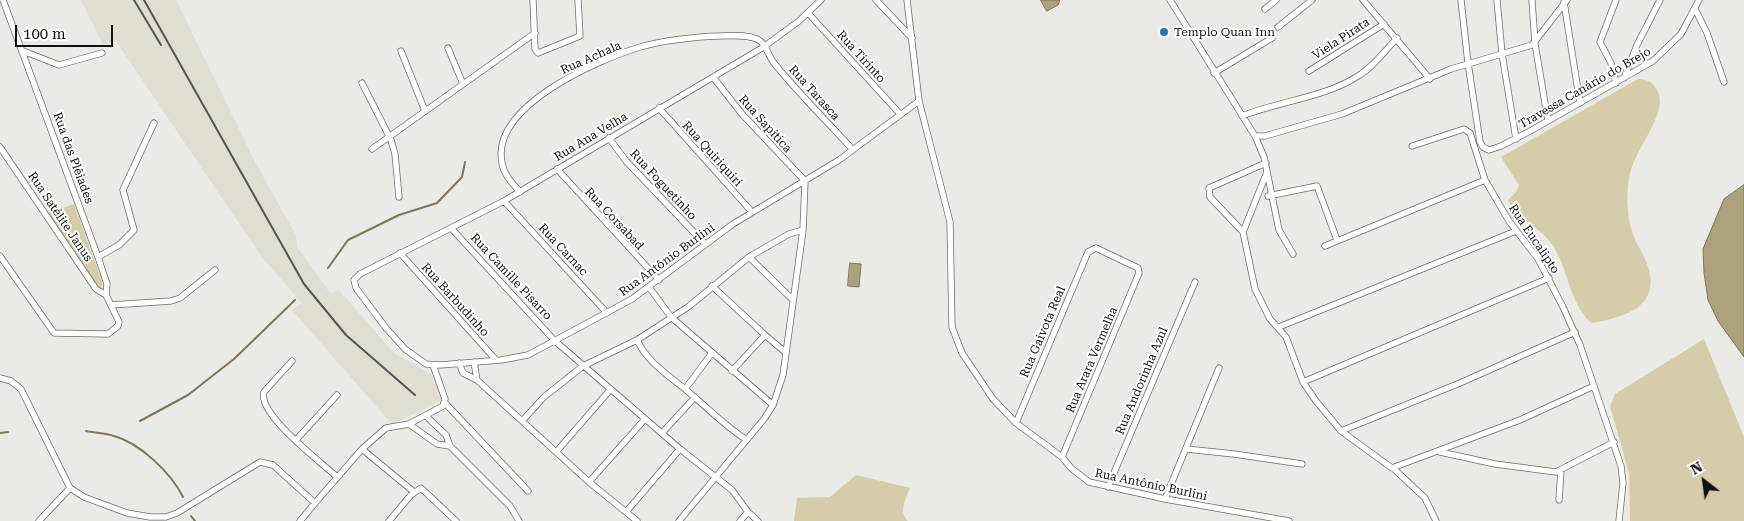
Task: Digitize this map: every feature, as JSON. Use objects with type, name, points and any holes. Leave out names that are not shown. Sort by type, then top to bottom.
[{"type":"street","points":[[0,8],[3,0]]},
{"type":"street","name":"Rua das Plêiades","points":[[0,256],[54,333],[108,334],[116,330],[119,322],[106,295],[107,284],[98,257],[3,0]]},
{"type":"street","points":[[533,0],[535,49],[538,53],[577,38],[581,33],[578,0]]},
{"type":"street","name":"Rua Ana Velha","points":[[433,365],[419,361],[405,349],[369,308],[356,288],[354,280],[360,274],[504,201],[766,46],[808,13],[821,0]]},
{"type":"street","points":[[876,0],[912,38]]},
{"type":"street","name":"Rua Antônio Burlini","points":[[907,0],[919,101],[950,222],[952,327],[956,342],[962,353],[992,398],[1016,423],[1062,457],[1082,478],[1108,487],[1165,499],[1289,521]]},
{"type":"street","points":[[1170,0],[1255,136],[1266,163],[1270,196],[1279,230],[1293,254]]},
{"type":"street","points":[[1265,9],[1276,0]]},
{"type":"street","points":[[1278,27],[1312,0]]},
{"type":"street","points":[[1363,0],[1430,79]]},
{"type":"street","points":[[1462,0],[1468,63],[1483,147],[1475,155]]},
{"type":"street","points":[[1497,0],[1502,54],[1516,139]]},
{"type":"street","points":[[1532,0],[1535,44],[1548,121]]},
{"type":"street","points":[[1616,0],[1600,42],[1611,63],[1616,83]]},
{"type":"street","points":[[1624,78],[1637,45],[1660,0]]},
{"type":"street","name":"Travessa Canário do Brejo","points":[[1483,147],[1494,149],[1516,139],[1653,61],[1671,46],[1681,34],[1698,0]]},
{"type":"street","points":[[1255,136],[1265,136],[1342,114],[1468,63],[1535,44],[1565,1]]},
{"type":"street","points":[[1565,1],[1580,103]]},
{"type":"street","points":[[1695,9],[1707,33],[1724,82]]},
{"type":"street","name":"Rua Tirinto","points":[[808,13],[900,114]]},
{"type":"street","name":"Viela Pirata","points":[[1309,71],[1384,24]]},
{"type":"street","points":[[372,149],[535,33]]},
{"type":"street","name":"Rua Achala","points":[[520,192],[508,178],[502,164],[500,151],[508,130],[521,111],[550,88],[584,69],[642,47],[700,37],[749,36],[766,46]]},
{"type":"street","points":[[1214,73],[1272,38]]},
{"type":"street","points":[[1242,116],[1324,91],[1354,79],[1397,38]]},
{"type":"street","name":"Rua Tarasca","points":[[766,46],[774,63],[852,150]]},
{"type":"street","points":[[448,48],[463,84]]},
{"type":"street","points":[[23,51],[59,65],[102,53]]},
{"type":"street","points":[[401,52],[425,112]]},
{"type":"street","name":"Rua Sapitica","points":[[713,77],[737,109],[805,181]]},
{"type":"street","points":[[362,83],[389,137],[395,154],[399,197]]},
{"type":"street","name":"Rua Antônio Burlini","points":[[433,365],[496,360],[528,354],[607,313],[649,288],[705,244],[752,212],[805,181],[852,150],[919,101]]},
{"type":"street","name":"Rua Quiriquiri","points":[[659,108],[752,212]]},
{"type":"street","points":[[98,257],[119,245],[134,230],[123,190],[154,123]]},
{"type":"street","name":"Rua Eucalipto","points":[[1412,146],[1464,129],[1470,133],[1475,155],[1485,180],[1516,231],[1549,278],[1574,332],[1614,442]]},
{"type":"street","name":"Rua Foguetinho","points":[[609,138],[626,161],[705,244]]},
{"type":"street","name":"Rua Satélite Janus","points":[[0,147],[96,289],[106,295]]},
{"type":"street","points":[[1266,163],[1209,188],[1210,197],[1243,232],[1255,289],[1270,319],[1286,337],[1303,382],[1341,430],[1394,469],[1425,498],[1436,521]]},
{"type":"street","name":"Rua Corsabad","points":[[557,169],[659,280]]},
{"type":"street","points":[[1243,232],[1266,172]]},
{"type":"street","points":[[1324,246],[1485,180]]},
{"type":"street","points":[[679,521],[747,440],[773,405],[781,382],[803,230],[805,181]]},
{"type":"street","points":[[1270,196],[1317,186],[1336,240]]},
{"type":"street","name":"Rua Carnac","points":[[504,201],[607,313]]},
{"type":"street","name":"Rua Camille Pisarro","points":[[451,228],[555,341],[662,434],[732,490],[748,512],[758,521]]},
{"type":"street","points":[[522,421],[544,397],[584,366],[637,340],[671,317],[749,257],[788,234],[803,230]]},
{"type":"street","points":[[1279,328],[1516,231]]},
{"type":"street","name":"Rua Gaivota Real","points":[[1016,423],[1090,250],[1096,248],[1138,268],[1140,271]]},
{"type":"street","name":"Rua Barbudinho","points":[[400,253],[496,360]]},
{"type":"street","points":[[749,257],[793,300]]},
{"type":"street","points":[[111,305],[172,301],[180,298],[215,270]]},
{"type":"street","name":"Rua Arara Vermelha","points":[[1062,457],[1140,271]]},
{"type":"street","points":[[1303,382],[1549,278]]},
{"type":"street","name":"Rua Andorinha Azul","points":[[1108,487],[1195,282]]},
{"type":"street","points":[[712,286],[785,352]]},
{"type":"street","points":[[649,288],[671,317],[773,405]]},
{"type":"street","points":[[1341,430],[1460,383],[1574,332]]},
{"type":"street","points":[[732,371],[765,335]]},
{"type":"street","points":[[637,340],[648,357],[729,428],[747,440]]},
{"type":"street","points":[[685,389],[712,353]]},
{"type":"street","points":[[292,361],[269,386],[262,397],[264,405],[296,440],[338,477]]},
{"type":"street","points":[[474,362],[477,380]]},
{"type":"street","points":[[459,363],[463,373],[477,380],[588,482],[637,521]]},
{"type":"street","points":[[433,365],[445,403],[528,491]]},
{"type":"street","points":[[1165,499],[1219,368]]},
{"type":"street","points":[[0,378],[11,381],[21,389],[70,488],[84,498],[127,513],[150,518],[166,517],[177,513],[255,464],[266,461],[273,464],[314,503]]},
{"type":"street","points":[[1394,469],[1520,420],[1594,386]]},
{"type":"street","points":[[556,452],[610,390]]},
{"type":"street","points":[[296,440],[337,395]]},
{"type":"street","points":[[662,434],[695,398]]},
{"type":"street","points":[[300,521],[362,450],[386,428],[408,424],[426,416],[445,403]]},
{"type":"street","points":[[426,416],[446,436],[450,446],[510,506],[519,521]]},
{"type":"street","points":[[588,482],[645,419]]},
{"type":"street","points":[[408,424],[436,444],[450,446]]},
{"type":"street","points":[[1440,452],[1495,464],[1556,472],[1614,442],[1621,466],[1623,484],[1619,521]]},
{"type":"street","points":[[626,512],[680,449]]},
{"type":"street","points":[[1186,449],[1302,464]]},
{"type":"street","points":[[362,450],[414,492]]},
{"type":"street","points":[[1559,500],[1561,470]]},
{"type":"street","points":[[43,520],[70,488]]},
{"type":"street","points":[[389,521],[419,488],[424,488],[456,521]]},
{"type":"street","points":[[740,521],[748,512]]},
{"type":"shaded area","points":[[81,0],[176,0],[256,164],[296,235],[297,247],[331,294],[339,290],[394,353],[431,374],[442,400],[392,424],[390,422],[292,310],[302,303],[261,256],[116,41],[103,45]]},
{"type":"shaded area","points":[[1041,0],[1060,0],[1058,5],[1047,11]]},
{"type":"shaded area","points":[[1638,79],[1643,79],[1652,84],[1660,97],[1659,108],[1653,125],[1635,159],[1629,178],[1628,191],[1630,225],[1648,267],[1651,281],[1649,292],[1644,301],[1627,314],[1591,323],[1577,304],[1562,264],[1551,243],[1516,212],[1508,200],[1516,192],[1519,185],[1501,157]]},
{"type":"shaded area","points":[[1744,185],[1744,357],[1718,321],[1708,300],[1703,249],[1724,199]]},
{"type":"shaded area","points":[[74,204],[103,284],[100,289],[97,288],[48,213]]},
{"type":"shaded area","points":[[850,263],[861,264],[859,287],[848,286]]},
{"type":"shaded area","points":[[1704,339],[1744,437],[1744,521],[1630,521],[1629,473],[1610,406],[1615,394]]},
{"type":"shaded area","points":[[856,475],[910,488],[903,509],[908,521],[794,521],[797,498],[830,497]]},
{"type":"waterway","points":[[328,268],[348,240],[399,215],[437,203],[462,177],[465,162]]},
{"type":"waterway","points":[[140,421],[188,395],[234,359],[295,300]]},
{"type":"waterway","points":[[86,431],[114,436],[134,445],[163,469],[183,497]]},
{"type":"waterway","points":[[0,433],[8,432]]},
{"type":"waterway","points":[[191,516],[195,521]]},
{"type":"railway","points":[[134,0],[161,45]]},
{"type":"railway","points":[[144,0],[304,284],[346,335],[415,395]]},
{"type":"place","name":"Templo Quan Inn","points":[[1164,32]]}]
